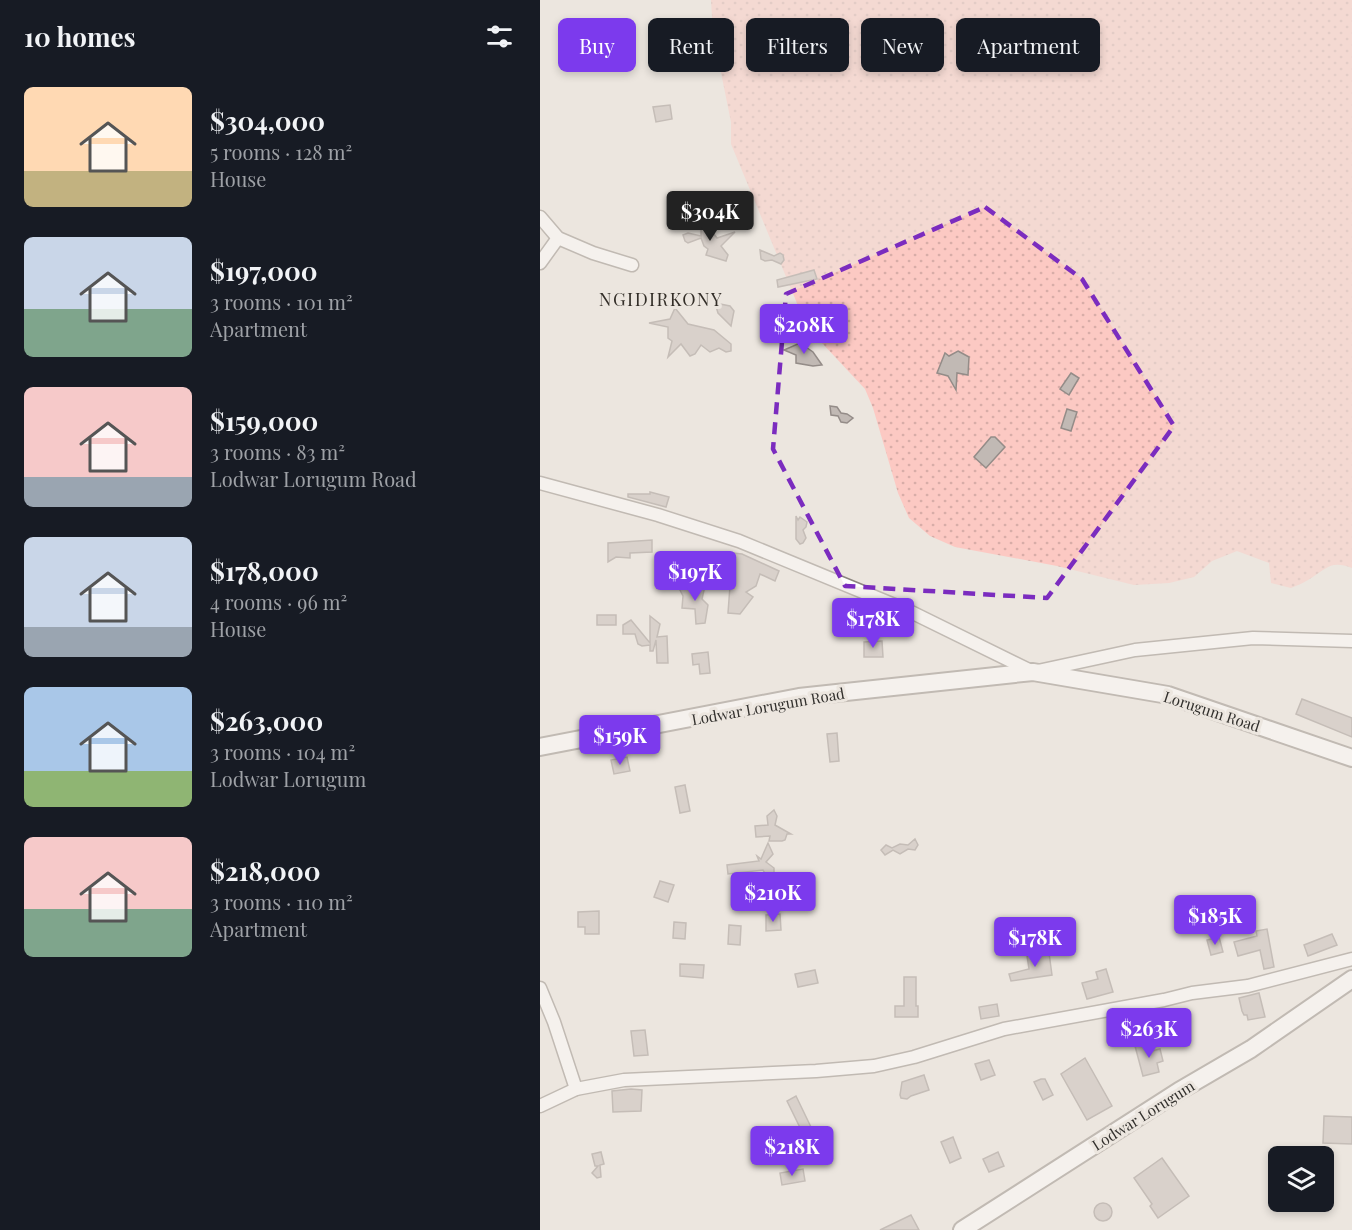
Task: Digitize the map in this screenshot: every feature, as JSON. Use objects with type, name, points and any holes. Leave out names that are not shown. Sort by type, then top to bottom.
[{"type":"main road","name":"Lodwar Lorugum Road","points":[[540,747],[799,697],[1033,672]]},
{"type":"main road","name":"Lorugum Road","points":[[1033,672],[1168,695],[1352,758]]},
{"type":"main road","name":"Lodwar Lorugum","points":[[962,1230],[1179,1091],[1251,1048],[1352,979]]},
{"type":"street","points":[[540,217],[558,238],[593,253],[632,265]]},
{"type":"street","points":[[540,263],[558,238]]},
{"type":"street","points":[[540,483],[658,515],[739,541],[909,611],[1033,672],[1135,650],[1253,638],[1352,641]]},
{"type":"street","points":[[540,1106],[576,1089],[624,1080],[874,1066],[914,1057],[1004,1029],[1153,1003],[1192,993],[1248,986],[1352,959]]},
{"type":"street","points":[[540,988],[576,1089]]},
{"type":"highlighted area","points":[[985,207],[1082,279],[1174,426],[1047,598],[845,586],[773,449],[786,294]]},
{"type":"shaded area","points":[[711,0],[1352,0],[1352,568],[1333,565],[1291,588],[1271,583],[1269,563],[1237,551],[1212,561],[1194,577],[1169,583],[1134,585],[1057,566],[955,547],[930,536],[909,518],[898,493],[873,408],[865,389],[821,342],[799,308],[731,144],[731,122],[721,72],[734,72],[734,18],[712,18]]},
{"type":"building","points":[[670,105],[672,119],[656,122],[653,107]]},
{"type":"building","points":[[701,217],[717,238],[735,232],[721,246],[728,255],[726,261],[706,255],[708,249],[701,238],[688,243],[685,241],[683,235],[688,233],[701,236]]},
{"type":"building","points":[[760,250],[774,256],[780,253],[784,260],[781,264],[772,260],[765,261],[761,259]]},
{"type":"building","points":[[814,270],[817,279],[778,287],[777,280]]},
{"type":"building","points":[[715,303],[730,306],[734,311],[731,326],[718,313]]},
{"type":"building","points":[[675,308],[688,324],[714,330],[731,344],[731,351],[726,352],[719,348],[710,352],[701,345],[695,354],[690,356],[681,344],[668,357],[672,341],[668,338],[668,327],[649,323],[670,319]]},
{"type":"building","points":[[800,343],[813,352],[822,365],[796,363],[796,355],[784,350]]},
{"type":"building","points":[[958,351],[969,357],[968,375],[957,373],[956,390],[948,376],[937,373],[945,353],[949,356]]},
{"type":"building","points":[[1071,373],[1079,378],[1069,395],[1060,389]]},
{"type":"building","points":[[830,406],[837,407],[841,413],[853,418],[847,423],[841,422],[838,416],[831,415]]},
{"type":"building","points":[[1067,409],[1077,412],[1071,431],[1061,428]]},
{"type":"building","points":[[991,437],[995,437],[1005,447],[986,468],[974,457]]},
{"type":"building","points":[[650,492],[669,497],[666,507],[628,497],[628,494],[650,494]]},
{"type":"building","points":[[796,516],[798,520],[800,517],[807,522],[803,530],[806,538],[800,544],[796,539]]},
{"type":"building","points":[[652,540],[652,552],[630,553],[630,558],[616,557],[608,562],[608,543]]},
{"type":"building","points":[[733,553],[742,554],[779,571],[775,581],[760,574],[756,586],[746,592],[753,597],[740,614],[728,613],[730,586],[708,585],[709,574],[713,575],[713,572],[732,573]]},
{"type":"building","points":[[684,585],[688,585],[693,590],[705,586],[702,599],[708,605],[705,623],[696,624],[695,609],[682,608],[683,596],[680,590]]},
{"type":"building","points":[[597,615],[616,615],[616,625],[597,625]]},
{"type":"building","points":[[650,616],[660,624],[657,637],[667,636],[668,663],[657,663],[656,640],[653,651],[650,651],[650,645],[638,644],[635,634],[623,634],[623,625],[631,620],[650,643]]},
{"type":"building","points":[[882,641],[883,657],[864,657],[864,642]]},
{"type":"building","points":[[708,652],[710,673],[700,674],[699,664],[693,665],[692,654]]},
{"type":"building","points":[[1302,699],[1352,718],[1352,737],[1296,714]]},
{"type":"building","points":[[837,733],[839,761],[830,762],[827,734]]},
{"type":"building","points":[[627,757],[630,771],[614,774],[611,760]]},
{"type":"building","points":[[685,785],[690,811],[680,813],[675,787]]},
{"type":"building","points":[[774,810],[777,816],[775,825],[791,834],[787,834],[785,840],[782,841],[769,841],[770,836],[756,837],[755,826],[768,825],[767,816]]},
{"type":"building","points":[[915,839],[918,845],[915,850],[908,849],[900,854],[893,850],[885,855],[881,850],[886,845],[892,848],[900,844],[908,845]]},
{"type":"building","points":[[768,843],[773,854],[766,862],[774,868],[772,876],[766,875],[763,870],[728,874],[727,865],[759,861],[757,856],[761,859]]},
{"type":"building","points":[[660,881],[674,885],[668,902],[654,897]]},
{"type":"building","points":[[599,911],[599,934],[585,934],[585,927],[578,927],[578,912]]},
{"type":"building","points":[[780,914],[781,930],[766,931],[766,915]]},
{"type":"building","points":[[674,922],[686,923],[685,939],[673,938]]},
{"type":"building","points":[[729,925],[741,926],[740,945],[728,944]]},
{"type":"building","points":[[1267,929],[1274,967],[1264,969],[1260,950],[1238,956],[1234,942],[1257,936],[1256,931]]},
{"type":"building","points":[[1332,934],[1337,945],[1308,956],[1304,945]]},
{"type":"building","points":[[1219,937],[1223,952],[1211,955],[1207,940]]},
{"type":"building","points":[[1049,953],[1052,975],[1011,981],[1009,974],[1029,969],[1027,956]]},
{"type":"building","points":[[680,964],[704,965],[703,978],[680,976]]},
{"type":"building","points":[[1106,969],[1113,992],[1087,999],[1082,983],[1098,979],[1096,972]]},
{"type":"building","points":[[815,970],[818,983],[798,987],[795,974]]},
{"type":"building","points":[[904,977],[916,977],[918,1017],[895,1017],[895,1006],[904,1006]]},
{"type":"building","points":[[1259,993],[1265,1017],[1248,1020],[1247,1015],[1244,1015],[1242,1011],[1239,998]]},
{"type":"building","points":[[997,1004],[999,1016],[981,1019],[979,1007]]},
{"type":"building","points":[[645,1030],[648,1055],[634,1056],[631,1031]]},
{"type":"building","points":[[1150,1043],[1152,1051],[1160,1049],[1163,1061],[1157,1063],[1159,1072],[1143,1076],[1135,1046]]},
{"type":"building","points":[[1085,1058],[1112,1106],[1087,1120],[1061,1074]]},
{"type":"building","points":[[989,1060],[995,1075],[981,1080],[975,1064]]},
{"type":"building","points":[[924,1075],[929,1090],[907,1099],[901,1098],[902,1082]]},
{"type":"building","points":[[1045,1079],[1053,1095],[1043,1100],[1034,1082]]},
{"type":"building","points":[[642,1090],[641,1111],[613,1112],[612,1091]]},
{"type":"building","points":[[796,1096],[822,1150],[813,1154],[787,1101]]},
{"type":"building","points":[[1324,1116],[1352,1117],[1352,1144],[1323,1143]]},
{"type":"building","points":[[953,1137],[961,1158],[950,1163],[941,1142]]},
{"type":"building","points":[[601,1152],[604,1164],[600,1165],[601,1177],[597,1178],[592,1173],[598,1166],[595,1166],[592,1154]]},
{"type":"building","points":[[998,1152],[1004,1166],[989,1172],[983,1159]]},
{"type":"building","points":[[1162,1158],[1189,1196],[1158,1218],[1150,1206],[1152,1204],[1134,1178]]},
{"type":"building","points":[[803,1169],[805,1181],[782,1185],[780,1173]]},
{"type":"building","points":[[1099,1203],[1107,1203],[1112,1208],[1110,1219],[1099,1221],[1094,1216],[1094,1208]]},
{"type":"building","points":[[911,1215],[919,1230],[880,1230]]},
{"type":"district","name":"NGIDIRKONY","points":[[661,299]]}]
